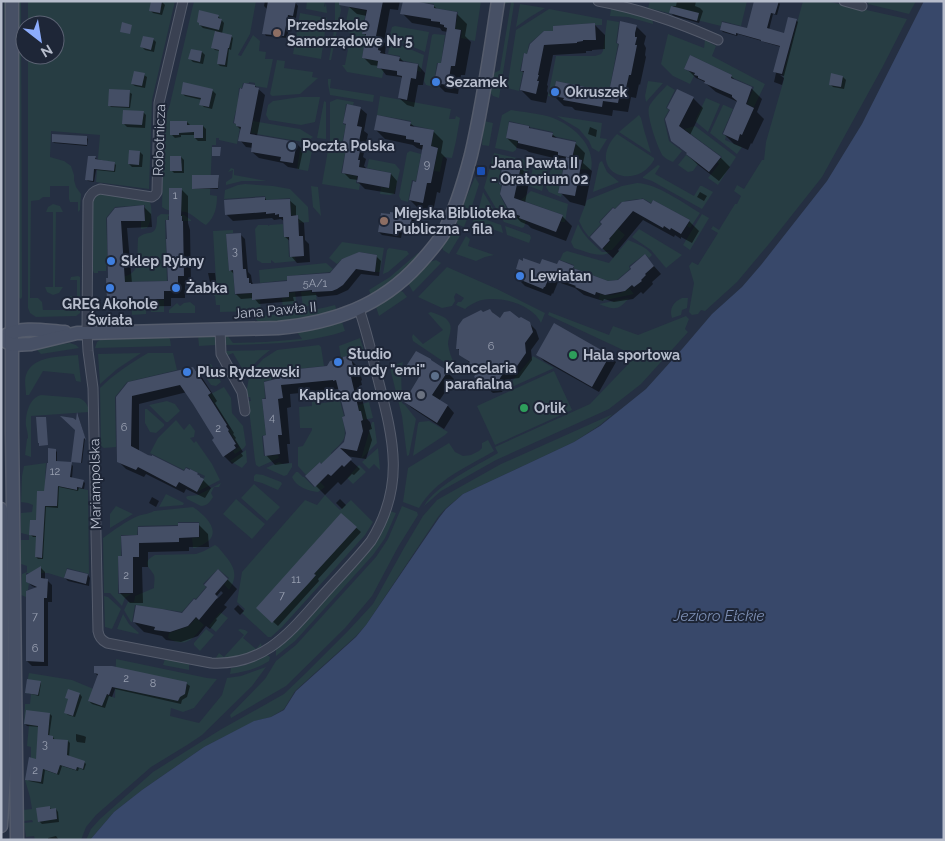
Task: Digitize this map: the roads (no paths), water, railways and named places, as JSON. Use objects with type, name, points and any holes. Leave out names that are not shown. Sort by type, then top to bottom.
[{"type":"main road","points":[[12,1],[7,338],[17,840]]},
{"type":"main road","name":"Jana Pawła II","points":[[7,338],[31,344],[82,333],[278,328],[305,325],[331,319],[359,309],[387,292],[409,274],[434,246],[443,234],[450,219],[463,184],[474,141],[483,98],[498,1]]},
{"type":"main road","points":[[1,509],[4,772],[2,818],[16,814]]},
{"type":"street","name":"Robotnicza","points":[[82,333],[89,197],[95,190],[100,189],[152,197],[157,192],[159,103],[183,1]]},
{"type":"street","points":[[598,1],[660,16],[718,40]]},
{"type":"street","points":[[844,1],[862,6]]},
{"type":"street","name":"Mariampolska","points":[[82,333],[88,351],[93,388],[98,635],[107,643],[211,664],[222,664],[249,659],[271,646],[289,632],[365,548],[376,532],[386,510],[392,490],[394,467],[387,414],[359,309]]},
{"type":"street","points":[[220,330],[221,354],[242,392],[245,411]]},
{"type":"water","name":"Jezioro Ełckie","points":[[924,1],[944,1],[944,840],[90,840],[114,812],[204,747],[254,721],[271,717],[284,710],[296,691],[356,637],[366,625],[439,518],[463,494],[574,442],[600,426],[646,389],[712,314],[742,287],[827,181],[862,124]]},
{"type":"place","name":"Przedszkole Samorządowe Nr 5","points":[[277,33]]},
{"type":"place","name":"Sezamek","points":[[436,82]]},
{"type":"place","name":"Okruszek","points":[[555,92]]},
{"type":"place","name":"Poczta Polska","points":[[292,146]]},
{"type":"place","name":"Jana Pawła II - Oratorium 02","points":[[481,171]]},
{"type":"place","name":"Miejska Biblioteka Publiczna - fila","points":[[384,221]]},
{"type":"place","name":"Sklep Rybny","points":[[111,261]]},
{"type":"place","name":"Lewiatan","points":[[520,276]]},
{"type":"place","name":"GREG Akohole Świata","points":[[110,288]]},
{"type":"place","name":"Żabka","points":[[176,288]]},
{"type":"place","name":"Hala sportowa","points":[[573,355]]},
{"type":"place","name":"Studio urody \"emi\"","points":[[338,362]]},
{"type":"place","name":"Plus Rydzewski","points":[[187,372]]},
{"type":"place","name":"Kancelaria parafialna","points":[[435,376]]},
{"type":"place","name":"Kaplica domowa","points":[[421,395]]},
{"type":"place","name":"Orlik","points":[[524,408]]}]
